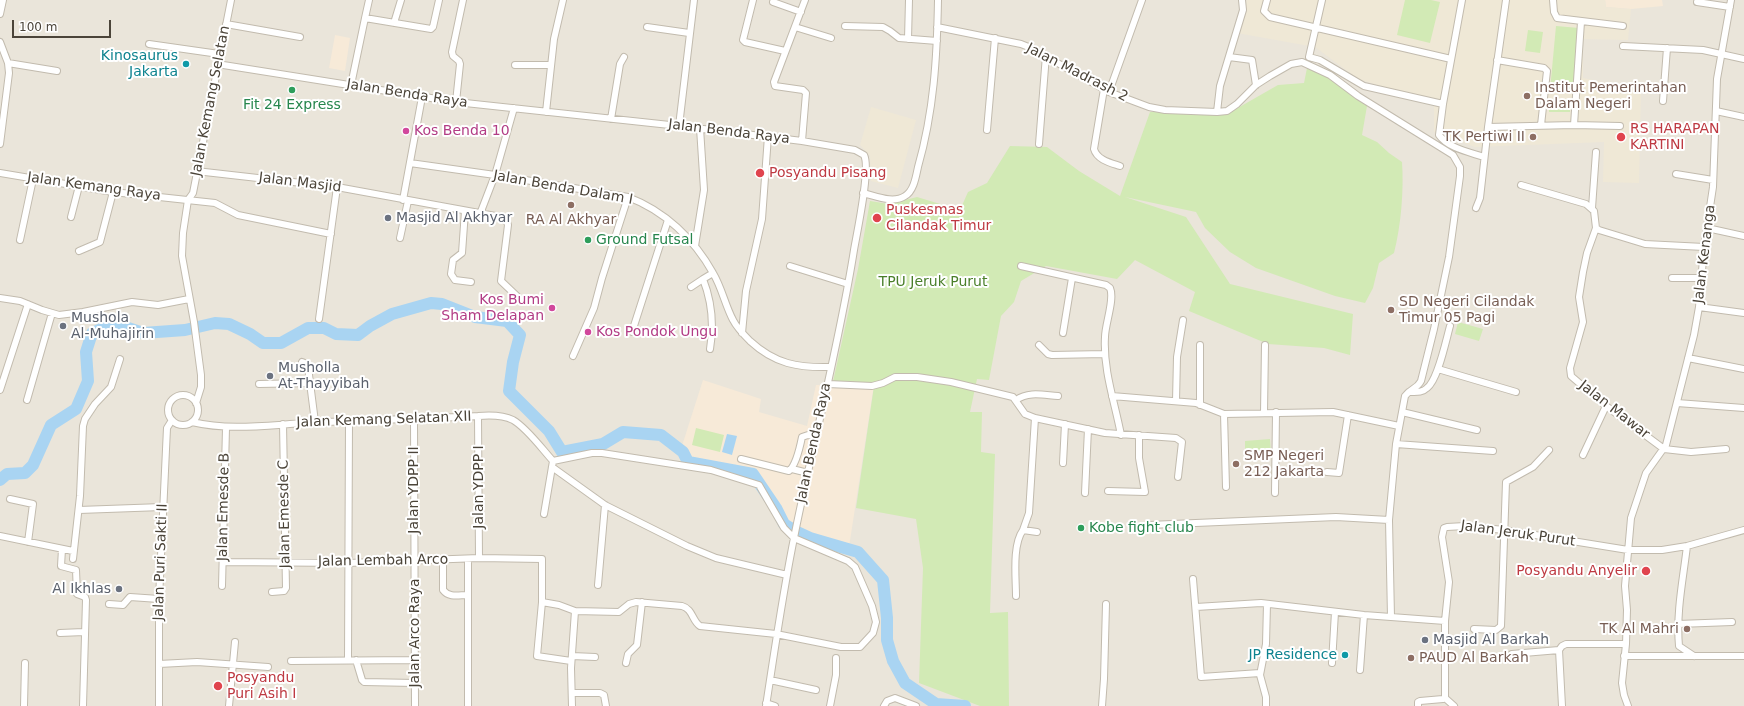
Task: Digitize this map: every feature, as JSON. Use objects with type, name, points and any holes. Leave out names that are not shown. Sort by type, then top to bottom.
[{"type":"street","points":[[0,14],[3,0]]},
{"type":"street","name":"Jalan Kemang Selatan","points":[[188,200],[193,193],[217,64],[231,0]]},
{"type":"street","points":[[351,85],[369,0]]},
{"type":"street","points":[[394,23],[401,0]]},
{"type":"street","points":[[365,18],[431,29],[433,27],[439,0]]},
{"type":"street","points":[[456,102],[460,64],[459,61],[453,56],[452,52],[463,0]]},
{"type":"street","points":[[546,112],[557,21],[563,0]]},
{"type":"street","points":[[679,126],[694,0]]},
{"type":"street","points":[[753,0],[743,40],[785,51]]},
{"type":"street","points":[[802,141],[806,93],[803,90],[776,87],[774,85],[774,80],[805,0]]},
{"type":"street","points":[[908,40],[909,0]]},
{"type":"street","points":[[863,193],[891,200],[906,196],[912,189],[930,120],[937,41],[938,0]]},
{"type":"street","points":[[1120,166],[1099,158],[1095,154],[1094,149],[1107,90],[1142,0]]},
{"type":"street","points":[[1217,112],[1219,91],[1243,10],[1242,0]]},
{"type":"street","points":[[1267,0],[1264,11],[1270,17],[1451,59]]},
{"type":"street","points":[[1322,0],[1314,28],[1309,57],[1318,59],[1364,86],[1443,104]]},
{"type":"street","points":[[1462,0],[1443,104],[1439,135],[1442,139],[1453,146],[1484,157]]},
{"type":"street","points":[[1476,208],[1480,198],[1484,157],[1506,0]]},
{"type":"street","points":[[1553,0],[1554,12],[1557,18],[1623,26]]},
{"type":"street","name":"Jalan Kenanga","points":[[1628,706],[1622,683],[1626,644],[1627,610],[1625,586],[1632,518],[1646,473],[1664,449],[1694,335],[1699,307],[1704,247],[1713,180],[1717,79],[1732,0]]},
{"type":"street","points":[[773,2],[800,14]]},
{"type":"street","points":[[1697,2],[1730,7]]},
{"type":"street","points":[[1574,125],[1581,22]]},
{"type":"street","points":[[226,24],[300,37]]},
{"type":"street","points":[[845,26],[883,27],[890,30],[899,38],[908,40],[937,41]]},
{"type":"street","points":[[647,27],[690,33]]},
{"type":"street","points":[[795,27],[831,38]]},
{"type":"street","name":"Jalan Madrash 2","points":[[937,27],[1021,44],[1046,55],[1107,90],[1156,109],[1217,112],[1231,109],[1256,86],[1294,63],[1302,62],[1330,74],[1358,96],[1424,136],[1453,156],[1460,167],[1460,176],[1449,257],[1434,329],[1421,381],[1416,388],[1409,392]]},
{"type":"street","points":[[987,130],[995,38]]},
{"type":"street","points":[[0,42],[8,63],[9,73],[0,144]]},
{"type":"street","points":[[148,44],[219,54]]},
{"type":"street","points":[[1623,46],[1703,50],[1744,59]]},
{"type":"street","points":[[1663,101],[1668,48]]},
{"type":"street","points":[[1039,144],[1046,55]]},
{"type":"street","points":[[611,119],[620,64],[624,57]]},
{"type":"street","points":[[1229,57],[1252,60],[1256,86]]},
{"type":"street","points":[[1497,60],[1544,68],[1547,71],[1540,126]]},
{"type":"street","points":[[8,63],[57,71]]},
{"type":"street","name":"Jalan Benda Raya","points":[[217,64],[456,102],[768,136],[855,150],[862,153],[867,163],[848,284],[828,384],[794,536],[776,634],[766,705]]},
{"type":"street","points":[[514,65],[551,65]]},
{"type":"street","points":[[400,238],[410,163],[422,97]]},
{"type":"street","points":[[480,214],[495,175],[514,108]]},
{"type":"street","points":[[1716,110],[1744,117]]},
{"type":"street","points":[[1488,127],[1574,125],[1620,126]]},
{"type":"street","points":[[695,246],[704,190],[700,128]]},
{"type":"street","points":[[742,333],[746,291],[762,220],[768,136]]},
{"type":"street","points":[[1592,208],[1596,152]]},
{"type":"street","name":"Jalan Benda Dalam I","points":[[410,163],[495,175],[628,197],[646,205],[668,220],[695,246],[713,273],[733,321],[742,333],[765,354],[786,363],[805,367],[831,366]]},
{"type":"street","name":"Jalan Masjid","points":[[196,171],[337,187],[501,217],[507,222],[508,225],[501,283],[521,300]]},
{"type":"street","name":"Jalan Kemang Raya","points":[[0,173],[113,192],[215,203],[238,215],[331,234]]},
{"type":"street","points":[[1676,174],[1713,180]]},
{"type":"street","points":[[20,240],[33,179]]},
{"type":"street","points":[[1521,185],[1586,204],[1592,208],[1595,214],[1596,228],[1599,230],[1645,244],[1704,247]]},
{"type":"street","points":[[70,217],[79,186]]},
{"type":"street","points":[[319,319],[337,187]]},
{"type":"street","points":[[79,251],[100,242],[113,192]]},
{"type":"street","points":[[573,356],[594,308],[628,197]]},
{"type":"street","points":[[188,200],[182,241],[182,256],[194,322],[201,387],[196,403]]},
{"type":"street","points":[[465,211],[462,253],[453,260],[451,274],[455,280],[471,282]]},
{"type":"street","points":[[632,332],[668,220]]},
{"type":"street","name":"Jalan Mawar","points":[[1596,228],[1587,253],[1583,272],[1579,297],[1583,322],[1570,372],[1574,380],[1664,449]]},
{"type":"street","points":[[1707,228],[1744,236]]},
{"type":"street","points":[[790,266],[848,284]]},
{"type":"street","points":[[1021,266],[1106,285],[1111,291],[1104,336],[1105,354],[1112,396],[1121,435]]},
{"type":"street","points":[[691,287],[713,273]]},
{"type":"street","points":[[1063,333],[1072,278]]},
{"type":"street","points":[[1672,278],[1701,278]]},
{"type":"street","points":[[703,279],[709,296],[711,313],[712,334],[710,349]]},
{"type":"street","points":[[0,298],[20,301],[59,315],[83,312],[132,302],[158,305],[189,299]]},
{"type":"street","points":[[0,390],[28,304]]},
{"type":"street","points":[[1699,307],[1744,313]]},
{"type":"street","points":[[27,400],[52,313]]},
{"type":"street","points":[[1176,401],[1177,357],[1183,320]]},
{"type":"street","points":[[1390,617],[1389,520],[1396,444],[1405,396],[1409,392],[1420,392],[1428,388],[1438,369],[1450,326]]},
{"type":"street","points":[[1039,345],[1049,355],[1105,354]]},
{"type":"street","points":[[1264,345],[1264,413]]},
{"type":"street","points":[[1200,346],[1200,405]]},
{"type":"street","points":[[1688,358],[1744,369]]},
{"type":"street","points":[[73,559],[79,510],[83,426],[85,419],[95,404],[111,387],[120,359]]},
{"type":"street","points":[[302,362],[308,365],[310,383],[312,386],[315,422]]},
{"type":"street","points":[[1438,369],[1516,392]]},
{"type":"street","points":[[828,384],[872,386],[883,383],[895,377],[917,377],[951,382],[1012,397],[1016,400],[1025,414],[1035,418],[1105,433],[1176,438],[1182,441],[1178,477]]},
{"type":"street","points":[[259,384],[310,383]]},
{"type":"street","points":[[1016,400],[1024,395],[1031,394],[1058,396]]},
{"type":"street","points":[[184,395],[192,398],[196,403],[198,412],[192,422],[181,425],[172,420],[168,409],[169,403],[173,398],[184,395]]},
{"type":"street","points":[[1112,396],[1176,401],[1200,405],[1224,414],[1327,411],[1399,426]]},
{"type":"street","points":[[1677,403],[1744,408]]},
{"type":"street","points":[[1582,455],[1606,406]]},
{"type":"street","points":[[1275,493],[1276,412]]},
{"type":"street","points":[[1402,412],[1477,430]]},
{"type":"street","points":[[1224,414],[1226,487]]},
{"type":"street","points":[[1327,472],[1339,473],[1348,415]]},
{"type":"street","name":"Jalan Kemang Selatan XII","points":[[192,422],[226,428],[315,422],[349,422],[478,416],[506,418],[514,421],[535,441],[552,464],[605,505],[702,552],[729,561],[787,575]]},
{"type":"street","name":"Jalan YDPP I","points":[[478,416],[479,558]]},
{"type":"street","points":[[1016,596],[1017,546],[1029,513],[1035,418]]},
{"type":"street","name":"Jalan YDPP II","points":[[414,419],[414,561]]},
{"type":"street","name":"Jalan Puri Sakti II","points":[[159,706],[159,599],[162,507],[167,428],[172,420]]},
{"type":"street","points":[[348,660],[349,422]]},
{"type":"street","name":"Jalan Emesde C","points":[[272,592],[286,590],[283,424]]},
{"type":"street","points":[[1063,463],[1065,424]]},
{"type":"street","name":"Jalan Emesde B","points":[[222,586],[226,428]]},
{"type":"street","points":[[1085,493],[1088,429]]},
{"type":"street","points":[[792,469],[800,449],[802,437],[808,435],[816,436]]},
{"type":"street","points":[[1108,491],[1145,492],[1139,458],[1139,435]]},
{"type":"street","points":[[1396,444],[1493,451]]},
{"type":"street","points":[[1664,449],[1690,452],[1726,449]]},
{"type":"street","points":[[1474,629],[1496,630],[1501,626],[1506,482],[1533,467],[1549,450]]},
{"type":"street","points":[[544,514],[552,464],[592,454],[602,453],[711,470],[757,484],[763,490],[784,528],[794,536],[848,561],[855,567],[875,617],[873,634],[864,644],[857,648],[841,647],[776,634],[700,626],[685,607],[642,602],[632,603],[619,612],[575,611],[559,604],[542,602],[537,656],[571,659],[595,657]]},
{"type":"street","points":[[741,459],[786,471],[792,469],[808,473]]},
{"type":"street","points":[[10,499],[33,504],[28,542]]},
{"type":"street","points":[[598,585],[605,505]]},
{"type":"street","points":[[79,510],[162,507]]},
{"type":"street","points":[[1149,524],[1340,517],[1389,520]]},
{"type":"street","name":"Jalan Jeruk Purut","points":[[1445,698],[1445,621],[1449,582],[1442,537],[1444,528],[1450,526],[1504,530],[1628,550],[1662,550],[1687,546],[1744,530]]},
{"type":"street","points":[[1023,530],[1037,532]]},
{"type":"street","points":[[0,536],[73,551]]},
{"type":"street","points":[[1687,546],[1681,580],[1678,624],[1679,646],[1694,656]]},
{"type":"street","points":[[62,549],[61,566],[76,570],[77,594],[85,597],[86,600],[83,706]]},
{"type":"street","name":"Jalan Lembah Arco","points":[[223,562],[348,563],[479,558],[542,559],[542,602]]},
{"type":"street","points":[[468,559],[468,706]]},
{"type":"street","name":"Jalan Arco Raya","points":[[443,560],[443,590],[452,596],[468,595]]},
{"type":"street","name":"Jalan Arco Raya","points":[[414,561],[415,706]]},
{"type":"street","points":[[1193,579],[1201,677],[1260,673]]},
{"type":"street","points":[[109,604],[122,605],[132,597],[159,599]]},
{"type":"street","points":[[626,663],[628,654],[637,645],[642,602]]},
{"type":"street","points":[[1196,607],[1243,603],[1267,604],[1364,615],[1445,621]]},
{"type":"street","points":[[1102,706],[1106,604]]},
{"type":"street","points":[[1266,706],[1266,697],[1260,673],[1265,648],[1267,604]]},
{"type":"street","points":[[572,706],[571,659],[575,611]]},
{"type":"street","points":[[1332,663],[1335,612]]},
{"type":"street","points":[[1360,670],[1364,615]]},
{"type":"street","points":[[1678,624],[1732,622]]},
{"type":"street","points":[[60,633],[84,632]]},
{"type":"street","points":[[229,706],[235,642]]},
{"type":"street","points":[[1512,654],[1559,650],[1566,644],[1626,644]]},
{"type":"street","points":[[1559,650],[1562,706]]},
{"type":"street","points":[[1624,656],[1744,656]]},
{"type":"street","points":[[830,706],[836,675],[836,658]]},
{"type":"street","points":[[356,660],[364,682],[415,683]]},
{"type":"street","points":[[291,661],[415,660]]},
{"type":"street","points":[[159,664],[197,662],[268,667]]},
{"type":"street","points":[[24,706],[25,663]]},
{"type":"street","points":[[770,680],[816,690]]},
{"type":"street","points":[[572,693],[600,693],[604,696],[606,706]]},
{"type":"street","points":[[884,706],[887,701],[895,698],[916,706]]},
{"type":"street","points":[[1418,706],[1418,702],[1420,701],[1445,698],[1454,706]]},
{"type":"street","points":[[766,705],[775,706]]},
{"type":"shaded area","points":[[0,0],[1744,0],[1744,706],[0,706]]},
{"type":"shaded area","name":"Institut Pemerintahan Dalam Negeri","points":[[1247,0],[1605,0],[1606,7],[1631,9],[1628,40],[1583,39],[1583,78],[1641,90],[1639,183],[1603,182],[1604,142],[1475,147],[1434,132],[1434,102],[1358,79],[1315,47],[1237,33]]},
{"type":"shaded area","points":[[1605,0],[1662,0],[1663,6],[1631,9],[1606,7]]},
{"type":"shaded area","points":[[335,35],[350,38],[345,71],[329,68]]},
{"type":"shaded area","points":[[871,107],[916,120],[898,188],[871,181],[870,156],[860,145]]},
{"type":"shaded area","points":[[703,380],[761,399],[759,412],[807,426],[816,385],[874,385],[849,547],[817,536],[773,517],[753,479],[680,452]]},
{"type":"green space","points":[[1405,0],[1431,0],[1440,2],[1430,43],[1397,35]]},
{"type":"green space","points":[[1556,26],[1579,28],[1573,92],[1550,90]]},
{"type":"green space","points":[[1528,30],[1543,32],[1540,53],[1525,51]]},
{"type":"green space","name":"TPU Jeruk Purut","points":[[1308,63],[1367,106],[1362,135],[1377,142],[1402,162],[1403,184],[1401,208],[1394,253],[1379,263],[1373,288],[1365,303],[1335,296],[1256,268],[1230,252],[1205,228],[1196,212],[1125,197],[1186,217],[1230,284],[1353,314],[1350,355],[1324,348],[1268,344],[1189,311],[1195,292],[1135,260],[1117,279],[1046,266],[1021,281],[1014,302],[1001,316],[989,380],[977,379],[970,412],[982,412],[981,452],[995,454],[990,613],[1008,612],[1009,706],[980,706],[919,683],[923,568],[916,519],[856,508],[874,386],[832,386],[858,269],[870,201],[889,204],[917,197],[960,210],[968,192],[987,183],[1010,146],[1047,147],[1079,171],[1120,196],[1150,112],[1229,113],[1278,85],[1304,83]]},
{"type":"green space","points":[[1549,99],[1570,100],[1570,112],[1549,112]]},
{"type":"green space","points":[[1458,322],[1483,329],[1479,341],[1455,334]]},
{"type":"green space","points":[[696,428],[724,435],[720,452],[692,445]]},
{"type":"green space","points":[[1270,439],[1271,453],[1245,455],[1245,441]]},
{"type":"water","points":[[727,434],[737,436],[732,455],[722,452]]},
{"type":"waterway","points":[[0,480],[7,474],[25,473],[33,465],[51,425],[76,409],[88,381],[86,352],[92,333],[106,327],[128,328],[143,333],[185,330],[215,323],[229,324],[250,334],[263,343],[281,343],[308,328],[324,328],[336,334],[358,335],[370,326],[392,314],[431,303],[442,304],[475,317],[507,321],[520,335],[513,362],[509,391],[549,431],[562,452],[603,444],[623,432],[661,435],[683,452],[688,462],[753,474],[776,508],[784,524],[797,532],[810,538],[858,552],[883,580],[887,618],[887,640],[893,661],[905,683],[936,704],[965,706]]},
{"type":"place","name":"Kinosaurus Jakarta","points":[[186,64]]},
{"type":"place","name":"Fit 24 Express","points":[[292,90]]},
{"type":"place","name":"Institut Pemerintahan Dalam Negeri","points":[[1527,96]]},
{"type":"place","name":"Kos Benda 10","points":[[406,131]]},
{"type":"place","name":"TK Pertiwi II","points":[[1533,137]]},
{"type":"place","name":"RS HARAPAN KARTINI","points":[[1621,137]]},
{"type":"place","name":"Posyandu Pisang","points":[[760,173]]},
{"type":"place","name":"RA Al Akhyar","points":[[571,205]]},
{"type":"place","name":"Masjid Al Akhyar","points":[[388,218]]},
{"type":"place","name":"Puskesmas Cilandak Timur","points":[[877,218]]},
{"type":"place","name":"Ground Futsal","points":[[588,240]]},
{"type":"place","name":"Kos Bumi Sham Delapan","points":[[552,308]]},
{"type":"place","name":"SD Negeri Cilandak Timur 05 Pagi","points":[[1391,310]]},
{"type":"place","name":"Mushola Al-Muhajirin","points":[[63,326]]},
{"type":"place","name":"Kos Pondok Ungu","points":[[588,332]]},
{"type":"place","name":"Musholla At-Thayyibah","points":[[270,376]]},
{"type":"place","name":"SMP Negeri 212 Jakarta","points":[[1236,464]]},
{"type":"place","name":"Kobe fight club","points":[[1081,528]]},
{"type":"place","name":"Posyandu Anyelir","points":[[1646,571]]},
{"type":"place","name":"Al Ikhlas","points":[[119,589]]},
{"type":"place","name":"TK Al Mahri","points":[[1687,629]]},
{"type":"place","name":"Masjid Al Barkah","points":[[1425,640]]},
{"type":"place","name":"JP Residence","points":[[1345,655]]},
{"type":"place","name":"PAUD Al Barkah","points":[[1411,658]]},
{"type":"place","name":"Posyandu Puri Asih I","points":[[218,686]]}]
